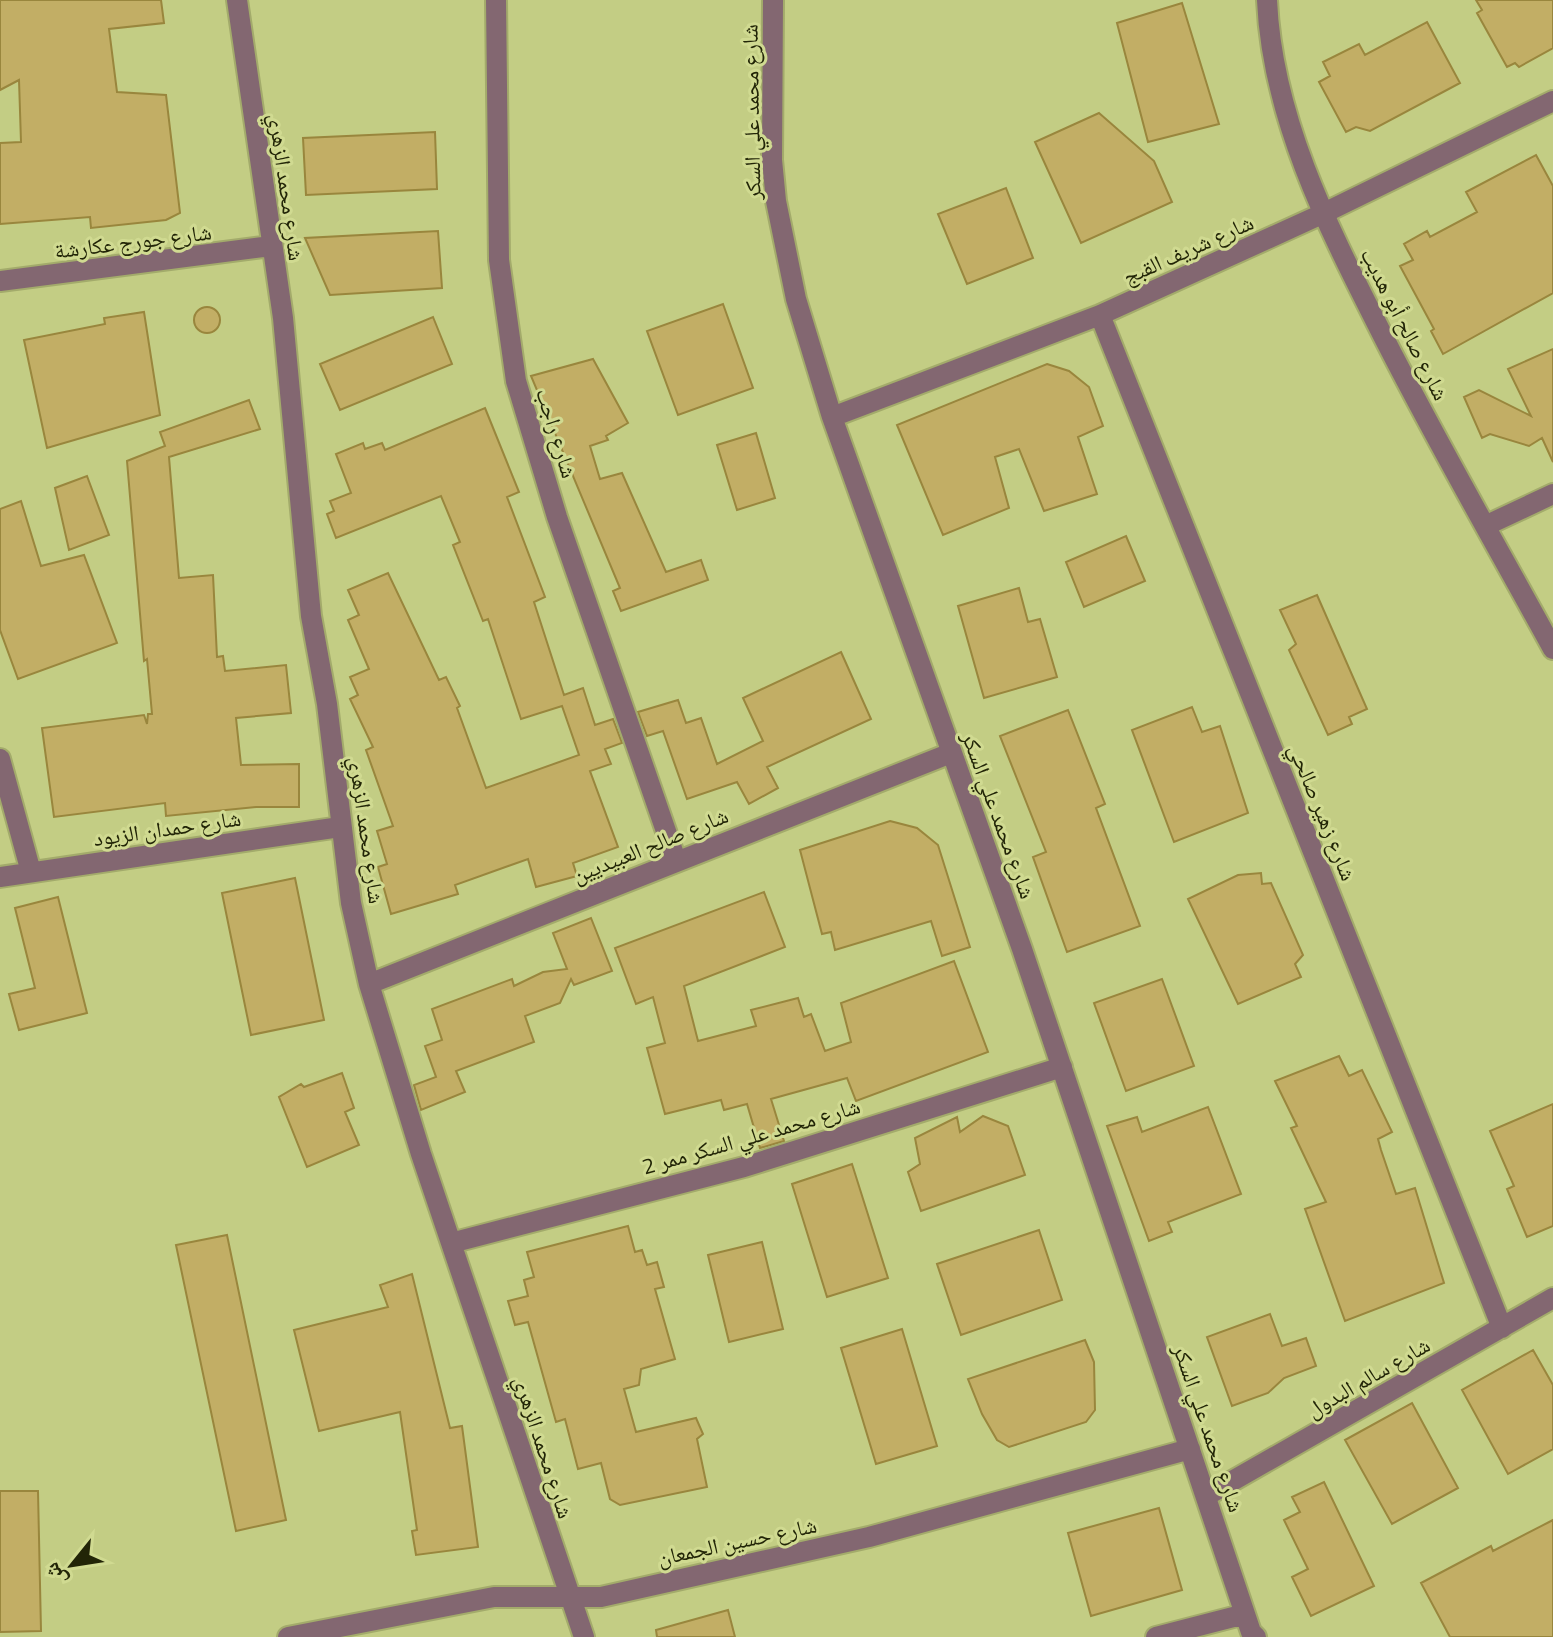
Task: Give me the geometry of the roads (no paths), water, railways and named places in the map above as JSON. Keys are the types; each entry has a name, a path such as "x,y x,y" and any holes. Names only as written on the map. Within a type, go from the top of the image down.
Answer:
{"street":[{"name":"شارع محمد الزهري","path":"237,0 283,318 311,616 327,704 340,827 369,984 451,1243 584,1637"},
{"name":"شارع راجب","path":"496,0 499,260 516,381 557,517 676,860"},
{"name":"شارع محمد علي السكر","path":"773,0 772,160 776,201 796,299 832,417 1062,1067 1251,1630"},
{"name":"شارع صالح أبو هديب","path":"1267,0 1283,93 1297,147 1322,214 1406,381 1553,649"},
{"name":"شارع شريف القبج","path":"832,417 1100,315 1322,214 1553,101"},
{"name":"شارع جورج عكارشة","path":"0,281 271,246"},
{"name":"شارع زهير صالحي","path":"1100,315 1502,1328"},
{"path":"1485,526 1553,494"},
{"name":"شارع صالح العبيديين","path":"369,984 951,753"},
{"path":"0,759 31,872"},
{"name":"شارع حمدان الزيود","path":"0,877 340,827"},
{"name":"شارع محمد علي السكر ممر 2","path":"451,1243 759,1163 1062,1067"},
{"name":"شارع سالم البدول","path":"1206,1496 1553,1298"},
{"name":"شارع حسين الجمعان","path":"288,1637 494,1597 601,1597 869,1537 1190,1449"},
{"path":"1156,1637 1251,1630"}]}
